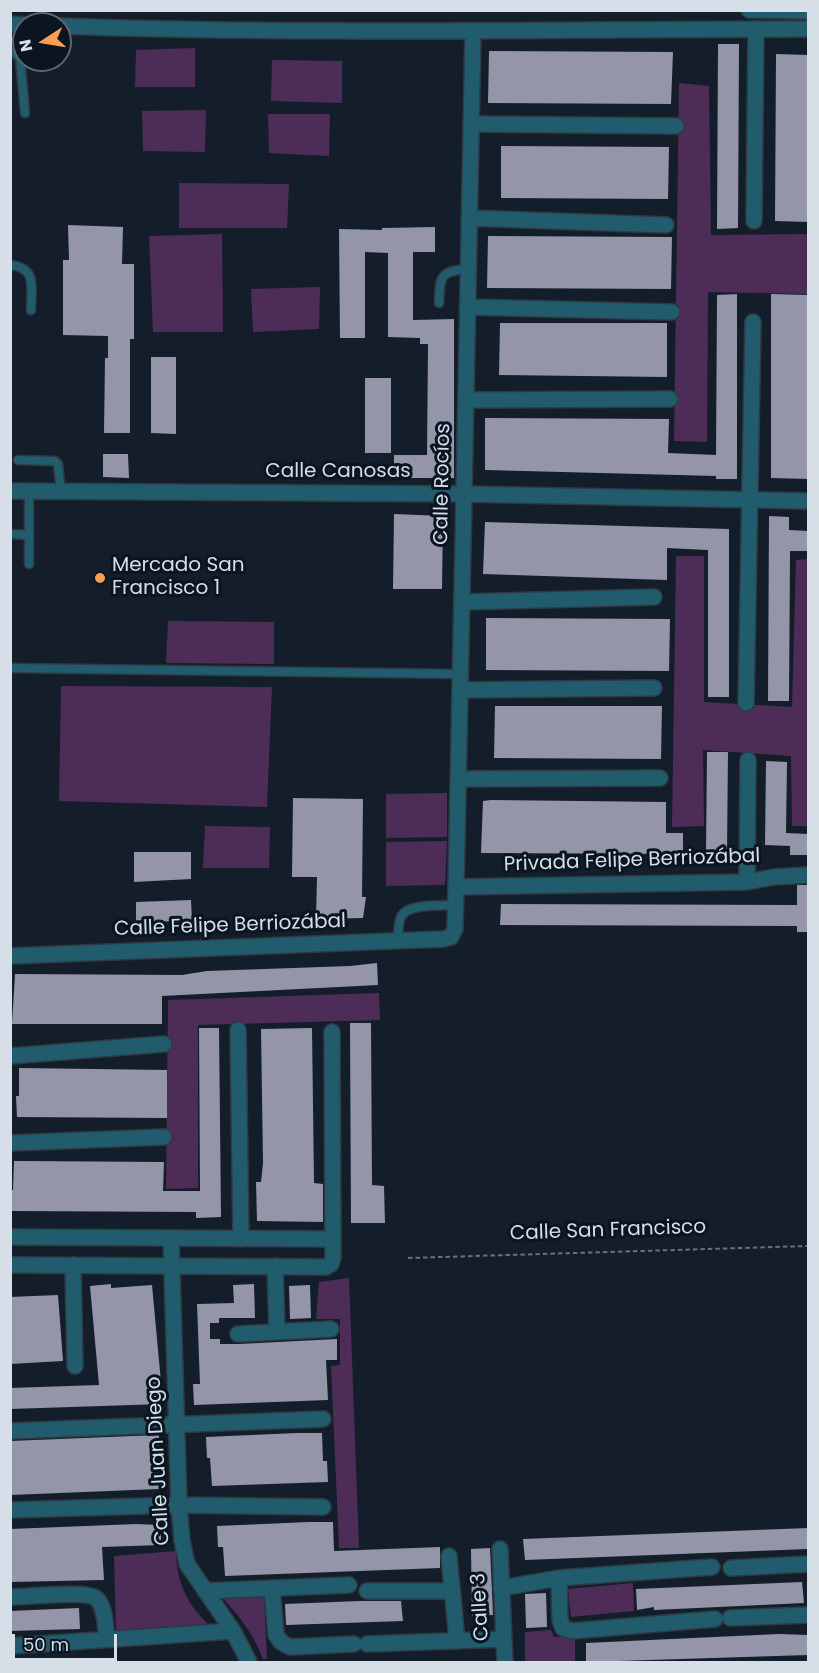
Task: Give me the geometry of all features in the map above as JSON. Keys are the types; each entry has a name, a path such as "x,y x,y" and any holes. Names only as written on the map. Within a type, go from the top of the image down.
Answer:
{"street":[{"path":"749,10 808,11"},
{"path":"72,26 473,32 808,29"},
{"path":"754,221 756,29"},
{"name":"Calle Rocíos","path":"451,937 455,929 456,905 473,32"},
{"path":"471,124 676,126"},
{"path":"469,218 666,225"},
{"path":"468,307 672,312"},
{"path":"746,703 753,322"},
{"path":"466,400 670,399"},
{"name":"Calle Canosas","path":"10,491 464,494 808,501"},
{"path":"462,602 654,597"},
{"path":"460,690 654,688"},
{"path":"747,882 748,760"},
{"path":"458,779 660,778"},
{"name":"Privada Felipe Berriozábal","path":"456,887 747,882 774,877 808,875"},
{"name":"Calle Felipe Berriozábal","path":"10,956 451,937"},
{"path":"238,1030 241,1239"},
{"path":"10,1265 326,1267 331,1264 333,1258 332,1032"},
{"path":"10,1056 164,1044"},
{"path":"10,1143 164,1137"},
{"path":"10,1237 333,1239"},
{"name":"Calle Juan Diego","path":"171,1238 182,1540 187,1564 233,1631 249,1662"},
{"path":"73,1265 75,1366"},
{"path":"275,1266 277,1332"},
{"path":"238,1334 331,1329"},
{"path":"10,1431 323,1419"},
{"path":"10,1510 179,1505 323,1507"},
{"name":"Calle 3","path":"500,1549 505,1662"},
{"path":"449,1556 457,1641"},
{"path":"731,1568 808,1564"},
{"path":"501,1588 559,1578 712,1567"},
{"path":"559,1578 560,1620 563,1628 572,1631 722,1618 808,1615"},
{"path":"205,1591 349,1585"},
{"path":"272,1588 276,1635 280,1642 290,1647 504,1639"},
{"path":"367,1591 452,1592"},
{"path":"10,1597 84,1594 96,1598 103,1609 106,1639"},
{"path":"10,1646 233,1631"}],"lane":[{"path":"10,52 20,58 25,113"},
{"path":"10,265 21,266 31,275 31,310"},
{"path":"439,303 440,282 443,274 450,270 468,269"},
{"path":"18,460 55,461 58,465 61,492"},
{"path":"29,492 29,564"},
{"path":"10,534 29,535"},
{"path":"10,668 460,674"},
{"path":"398,941 399,919 404,911 412,908 456,905"}],"path":[{"name":"Calle San Francisco","path":"408,1258 808,1246"}],"shaded area":[{"path":"195,48 195,87 135,87 136,50"},
{"path":"272,60 342,61 342,103 271,101"},
{"path":"679,83 709,86 711,235 808,234 808,294 708,292 707,442 674,441"},
{"path":"206,110 205,152 143,151 142,111"},
{"path":"268,114 330,114 329,156 269,153"},
{"path":"179,183 289,184 287,228 179,228"},
{"path":"222,234 223,332 153,332 149,236"},
{"path":"320,287 319,329 253,332 251,289"},
{"path":"676,556 704,556 704,702 792,707 796,560 808,559 808,826 792,826 791,756 703,750 704,826 672,827"},
{"path":"168,621 274,622 274,664 166,663"},
{"path":"61,686 272,687 267,807 59,801"},
{"path":"447,793 447,837 386,838 386,794"},
{"path":"205,826 270,827 269,868 203,868"},
{"path":"447,841 445,885 386,886 386,842"},
{"path":"379,993 380,1020 198,1025 198,1188 166,1189 168,1000"},
{"path":"349,1278 359,1548 339,1548 331,1366 340,1365 340,1319 316,1319 319,1282"},
{"path":"176,1551 178,1573 185,1593 196,1611 211,1627 116,1631 114,1556"},
{"path":"633,1583 634,1611 571,1617 568,1589"},
{"path":"221,1596 264,1596 267,1659 263,1659 245,1626"},
{"path":"551,1630 554,1637 575,1636 575,1662 525,1662 525,1632"}],"building":[{"path":"718,44 739,44 738,228 717,229"},
{"path":"489,51 673,52 671,104 488,103"},
{"path":"776,54 808,55 808,222 775,221"},
{"path":"501,146 669,147 668,199 501,198"},
{"path":"68,225 123,227 122,264 134,264 134,339 130,339 130,433 104,433 105,358 108,358 108,336 63,335 63,260 69,260"},
{"path":"435,227 435,252 413,252 413,320 454,319 454,478 394,478 394,455 427,455 428,344 420,344 420,338 388,337 388,253 365,252 365,338 340,338 339,229 382,230 382,228"},
{"path":"488,236 672,237 671,289 487,288"},
{"path":"737,294 737,479 716,479 716,476 485,470 485,418 669,419 668,453 716,455 717,295"},
{"path":"771,294 808,295 808,479 771,478"},
{"path":"500,323 667,323 667,377 499,375"},
{"path":"151,357 176,357 176,434 151,433"},
{"path":"365,378 391,378 391,453 365,453"},
{"path":"103,454 128,454 129,478 103,477"},
{"path":"394,514 443,516 442,589 393,589"},
{"path":"769,516 789,517 789,530 808,531 808,551 790,551 789,701 768,701"},
{"path":"485,522 729,529 729,697 708,697 708,550 667,548 667,580 483,574"},
{"path":"486,618 670,619 669,671 486,670"},
{"path":"495,706 662,706 661,759 494,758"},
{"path":"707,752 728,752 727,853 706,853"},
{"path":"766,761 787,762 786,833 808,834 808,855 790,855 790,846 765,845"},
{"path":"293,798 363,799 362,897 366,897 363,918 316,919 317,877 292,877"},
{"path":"483,801 666,802 666,833 683,833 683,854 481,853"},
{"path":"134,852 191,852 191,879 134,882"},
{"path":"797,885 808,885 808,932 797,932 797,926 500,925 501,904 797,905"},
{"path":"191,900 192,921 136,922 136,902"},
{"path":"377,963 378,985 162,996 162,1024 12,1024 15,974 182,975 207,971"},
{"path":"350,1023 371,1023 372,1185 384,1186 385,1223 351,1223"},
{"path":"199,1028 219,1028 221,1217 196,1218 196,1212 11,1211 14,1161 164,1162 163,1191 200,1191"},
{"path":"312,1028 314,1183 323,1184 323,1222 257,1221 256,1182 261,1182 263,1163 261,1029"},
{"path":"19,1068 167,1070 167,1118 17,1117 16,1096 19,1096"},
{"path":"111,1284 111,1288 152,1285 163,1404 10,1409 10,1388 99,1385 90,1286"},
{"path":"254,1284 255,1318 219,1318 219,1323 210,1323 210,1339 220,1339 220,1344 239,1344 337,1339 337,1360 326,1360 328,1400 194,1405 193,1384 200,1384 197,1304 234,1303 233,1285"},
{"path":"310,1285 311,1318 290,1319 289,1286"},
{"path":"58,1295 63,1361 10,1364 10,1297"},
{"path":"322,1433 323,1461 327,1461 328,1482 212,1486 206,1437"},
{"path":"159,1435 159,1455 157,1455 159,1489 10,1495 10,1441"},
{"path":"333,1522 334,1551 440,1547 440,1568 225,1576 223,1547 218,1547 217,1526"},
{"path":"161,1525 161,1545 102,1547 104,1580 10,1582 10,1529"},
{"path":"808,1528 808,1549 525,1560 523,1539"},
{"path":"490,1548 493,1615 472,1616 471,1549"},
{"path":"802,1582 804,1603 654,1610 654,1607 637,1610 636,1589"},
{"path":"546,1593 547,1627 526,1628 525,1594"},
{"path":"401,1601 403,1621 286,1625 285,1604"},
{"path":"79,1608 80,1629 10,1631 10,1611"},
{"path":"779,1634 808,1635 808,1655 586,1662 586,1643"}],"place":[{"name":"Mercado San Francisco 1","path":"100,578"}]}
